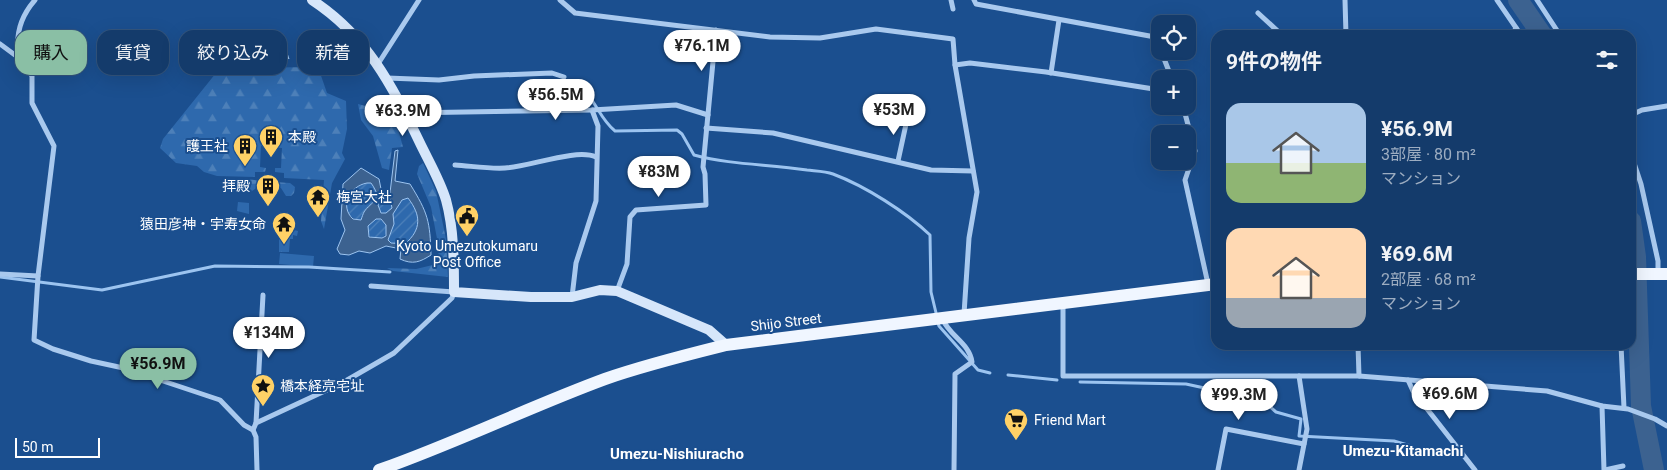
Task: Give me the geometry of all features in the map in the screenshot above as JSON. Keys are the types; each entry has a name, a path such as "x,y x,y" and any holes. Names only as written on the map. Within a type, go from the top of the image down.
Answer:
{"main road":[{"path":"312,0 331,12 378,64 405,113 446,200 452,233 454,292 531,297 572,297 600,290 617,291 709,330 726,345"},
{"path":"1636,274 1658,274"},
{"name":"Shijo Street","path":"379,470 424,454 604,380 647,365 726,345 1211,284"}],"street":[{"path":"19,30 24,16 35,0"},
{"path":"378,64 420,0"},
{"path":"560,0 575,13 770,37 820,38 876,29 953,39 955,65 976,192 964,314"},
{"path":"952,0 952,9"},
{"path":"974,0 976,4 1151,36"},
{"path":"1345,0 1346,30"},
{"path":"1498,0 1516,28"},
{"path":"1537,0 1557,30"},
{"path":"1258,13 1277,30"},
{"path":"1051,73 1059,20"},
{"path":"617,291 627,264 630,217 636,210 706,205 703,167 716,30"},
{"path":"0,44 15,55"},
{"path":"955,65 970,64 1051,73 1151,89"},
{"path":"387,78 439,80 474,76 552,73 564,76"},
{"path":"31,75 32,103 54,146 38,276 34,340 53,349 91,361 142,372 220,400 244,425 253,430 256,436 257,470"},
{"path":"405,113 592,110 676,106 708,115"},
{"path":"1636,113 1667,106"},
{"path":"572,297 576,263 596,201 598,126 592,110"},
{"path":"898,162 908,114"},
{"path":"1185,115 1195,151 1185,180 1211,280"},
{"path":"706,128 773,134 931,170 973,170"},
{"path":"455,165 506,168 558,158 590,155 596,157"},
{"path":"1636,169 1658,261 1658,274"},
{"path":"0,274 38,276"},
{"path":"256,423 342,383 394,354 452,298 454,292 371,286"},
{"path":"253,430 256,423 263,295"},
{"path":"1063,304 1063,376 1359,376 1548,390 1602,406 1626,409 1656,419 1667,426"},
{"path":"942,317 946,326 971,352 972,362 956,374 954,470"},
{"path":"1358,350 1359,376"},
{"path":"1621,350 1626,409"},
{"path":"1298,376 1307,429 1299,470"},
{"path":"1408,380 1413,390 1475,470"},
{"path":"1602,406 1604,470 1623,466"},
{"path":"1218,470 1226,429 1304,444"}],"green space":[{"path":"287,67 297,67 297,75 321,75 327,93 346,101 347,129 342,153 345,159 332,183 324,229 321,221 324,180 284,178 284,173 275,172 275,168 281,168 282,148 261,146 260,167 266,168 265,172 255,172 255,177 217,176 204,172 197,166 176,163 160,148 163,139 214,75 287,75"},
{"path":"358,104 388,112 398,129 403,147 392,148 389,170 382,168 373,136 361,120"},
{"path":"423,163 436,191 446,239 448,277 393,271 387,268 416,269 437,264 439,249 431,207 417,174 419,166"},
{"path":"247,179 262,181 262,184 249,193 243,186 246,186"},
{"path":"274,182 290,183 295,187 294,193 291,196 286,196 281,188 275,188"},
{"path":"367,183 371,183 375,189 376,197 364,212 361,220 349,214 347,208 350,196 354,190"},
{"path":"408,198 417,216 417,227 405,244 391,243 388,240 394,225 393,214 402,200"},
{"path":"385,199 390,201 392,206 390,211 385,213 380,211 378,206 380,201"},
{"path":"238,202 249,203 249,214 237,211"},
{"path":"377,219 384,222 387,229 384,236 377,239 370,236 367,229 370,222"},
{"path":"275,225 283,226 284,233 288,233 290,229 298,231 297,236 293,235 293,239 290,239 289,252 279,252 279,233 274,232"},
{"path":"280,253 314,256 313,267 279,264"}],"shaded area":[{"path":"398,150 395,181 410,184 421,203 429,225 431,255 420,261 409,262 400,259 401,249 386,246 370,253 359,251 349,255 340,254 337,249 345,230 341,219 343,184 361,168 379,179 382,194 390,193 395,151","holes":["371,183 376,194 375,200 364,212 361,220 353,219 347,208 348,197 351,192 361,185","408,198 412,204 417,216 417,227 405,244 391,243 388,240 394,224 393,214 402,200","390,199 392,208 386,213 381,213 378,205 380,201","376,219 381,219 386,225 386,236 382,238 369,237 368,226"]}],"waterway":[{"path":"1518,0 1539,30"},
{"path":"567,82 577,86 590,97 608,125 615,131 677,130 682,134 694,155 736,163 830,173 858,185 884,200 909,217 930,235 931,292 937,317"},
{"path":"1636,257 1641,406 1654,470"},
{"path":"0,277 102,290 215,266 309,267 390,272"},
{"path":"938,323 978,370 990,373"},
{"path":"1008,375 1057,380"},
{"path":"1080,382 1186,384 1246,397 1268,405 1276,412 1301,419 1299,436 1394,441 1411,446"}],"place":[{"name":"本殿","path":"271,158"},
{"name":"護王社","path":"245,167"},
{"name":"拝殿","path":"268,207"},
{"name":"梅宮大社","path":"318,218"},
{"name":"Kyoto Umezutokumaru Post Office","path":"467,237"},
{"name":"猿田彦神・宇寿女命","path":"284,245"},
{"name":"橋本経亮宅址","path":"263,407"},
{"name":"Friend Mart","path":"1016,441"}],"district":[{"name":"Umezu-Kitamachi","path":"1403,451"},
{"name":"Umezu-Nishiuracho","path":"677,454"}]}
